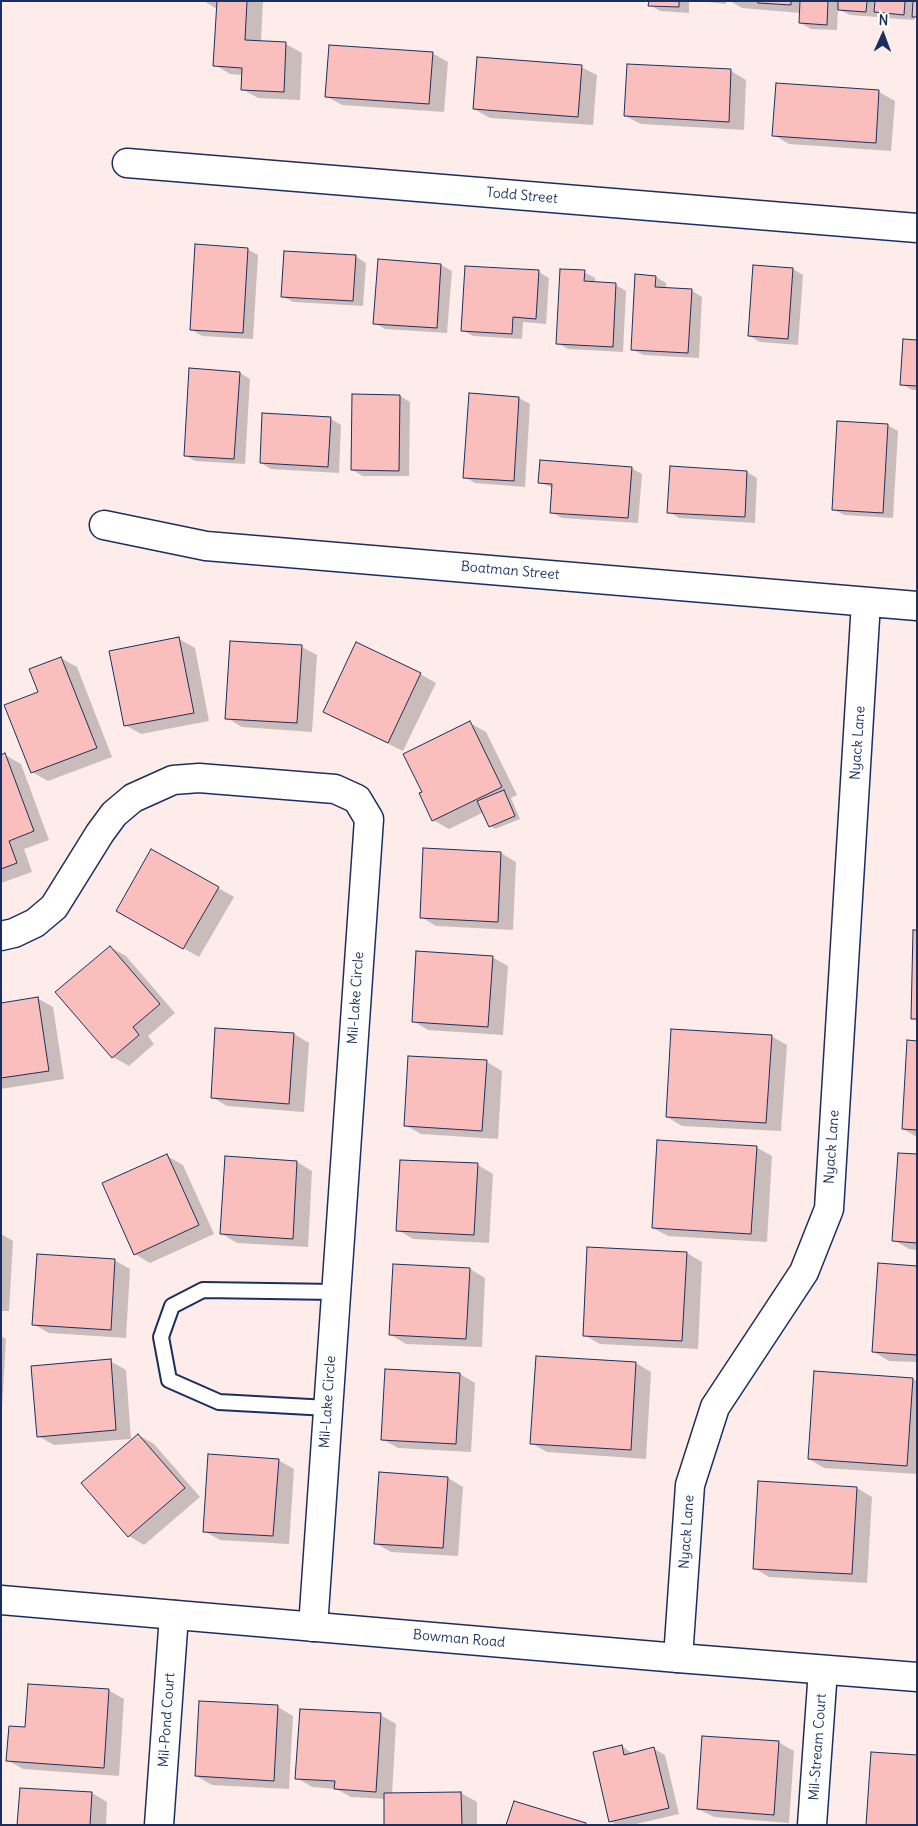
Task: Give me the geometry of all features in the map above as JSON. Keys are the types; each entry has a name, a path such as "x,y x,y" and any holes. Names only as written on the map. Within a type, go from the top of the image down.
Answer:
{"street":[{"name":"Todd Street","path":"127,163 917,228"},
{"name":"Boatman Street","path":"104,525 206,546 917,606"},
{"name":"Nyack Lane","path":"678,1658 690,1485 715,1407 804,1272 829,1209 866,602"},
{"name":"Mil-Lake Circle","path":"1,936 14,933 35,923 54,907 114,814 133,798 173,780 199,778 335,789 357,799 369,819 313,1627"},
{"name":"Bowman Road","path":"1,1600 917,1677"},
{"name":"Mil-Pond Court","path":"159,1825 174,1615"},
{"name":"Mil-Stream Court","path":"812,1825 823,1670"}],"lane":[{"path":"328,1408 219,1402 169,1380 161,1337 172,1306 203,1290 336,1292"}],"building":[{"path":"217,1 247,1 245,40 286,42 284,92 241,90 242,68 213,66"},
{"path":"649,1 679,1 679,7 648,6"},
{"path":"756,1 791,1 791,5 758,3"},
{"path":"800,1 828,1 827,25 799,23"},
{"path":"838,1 867,1 866,12 838,10"},
{"path":"875,1 905,1 904,15 874,12"},
{"path":"913,1 917,1 917,17 912,17"},
{"path":"329,45 433,52 429,104 325,97"},
{"path":"477,57 582,65 578,117 473,109"},
{"path":"627,64 731,69 729,122 624,116"},
{"path":"776,83 879,90 876,143 772,136"},
{"path":"195,244 248,248 243,333 190,330"},
{"path":"284,251 356,255 353,301 281,297"},
{"path":"378,259 441,264 437,328 373,324"},
{"path":"753,265 793,268 788,339 748,336"},
{"path":"465,266 539,270 536,319 513,317 512,334 461,331"},
{"path":"560,269 585,270 584,281 616,283 613,347 556,344"},
{"path":"635,274 656,276 655,287 692,289 688,353 631,350"},
{"path":"903,339 917,340 917,386 900,385"},
{"path":"189,368 240,372 234,459 184,456"},
{"path":"469,393 519,397 514,481 463,478"},
{"path":"352,394 400,395 399,471 351,470"},
{"path":"262,413 331,417 328,467 260,463"},
{"path":"837,421 888,424 883,513 832,510"},
{"path":"540,460 632,467 628,518 550,513 552,484 538,483"},
{"path":"670,466 747,471 745,517 667,513"},
{"path":"179,637 194,713 124,726 109,651"},
{"path":"230,641 302,645 297,723 225,719"},
{"path":"356,642 421,673 388,743 323,712"},
{"path":"61,657 97,748 31,773 4,705 38,692 29,669"},
{"path":"470,721 502,787 432,821 419,793 422,792 403,754"},
{"path":"5,753 34,831 9,841 17,863 1,869 1,755"},
{"path":"504,790 515,816 489,827 477,801"},
{"path":"423,848 501,852 498,922 420,918"},
{"path":"151,849 219,887 183,949 116,911"},
{"path":"913,930 917,930 917,1019 911,1019"},
{"path":"110,946 160,1004 133,1027 139,1035 112,1058 55,992"},
{"path":"416,951 493,956 488,1027 412,1022"},
{"path":"38,997 49,1071 1,1078 1,1003"},
{"path":"215,1028 294,1033 289,1104 211,1098"},
{"path":"671,1029 772,1035 766,1123 666,1117"},
{"path":"907,1040 917,1041 917,1130 902,1129"},
{"path":"408,1056 487,1060 482,1131 404,1126"},
{"path":"657,1140 757,1146 751,1234 652,1228"},
{"path":"898,1153 917,1154 917,1243 892,1241"},
{"path":"167,1154 199,1225 134,1255 102,1183"},
{"path":"225,1156 297,1161 293,1239 220,1234"},
{"path":"400,1160 478,1163 474,1235 396,1231"},
{"path":"587,1247 687,1252 682,1341 583,1336"},
{"path":"37,1254 115,1259 111,1330 32,1325"},
{"path":"878,1263 917,1266 917,1355 872,1352"},
{"path":"393,1264 470,1268 466,1339 389,1335"},
{"path":"536,1356 636,1362 631,1450 530,1444"},
{"path":"111,1359 116,1430 37,1437 31,1366"},
{"path":"385,1369 460,1373 456,1444 381,1440"},
{"path":"814,1371 913,1378 907,1466 808,1459"},
{"path":"138,1434 185,1488 128,1537 81,1483"},
{"path":"208,1454 279,1459 273,1536 203,1532"},
{"path":"379,1472 448,1477 443,1548 374,1544"},
{"path":"758,1481 857,1487 852,1574 753,1569"},
{"path":"28,1684 109,1689 104,1768 6,1761 9,1726 25,1727"},
{"path":"199,1701 278,1705 274,1781 195,1776"},
{"path":"300,1709 381,1713 376,1792 334,1789 335,1781 295,1779"},
{"path":"702,1736 779,1741 774,1815 697,1809"},
{"path":"622,1745 624,1755 654,1747 669,1808 609,1822 593,1752"},
{"path":"871,1752 917,1755 917,1825 866,1825"},
{"path":"20,1788 92,1792 90,1825 17,1825"},
{"path":"461,1792 462,1825 384,1825 384,1793"},
{"path":"514,1801 586,1823 586,1825 506,1825"}]}
